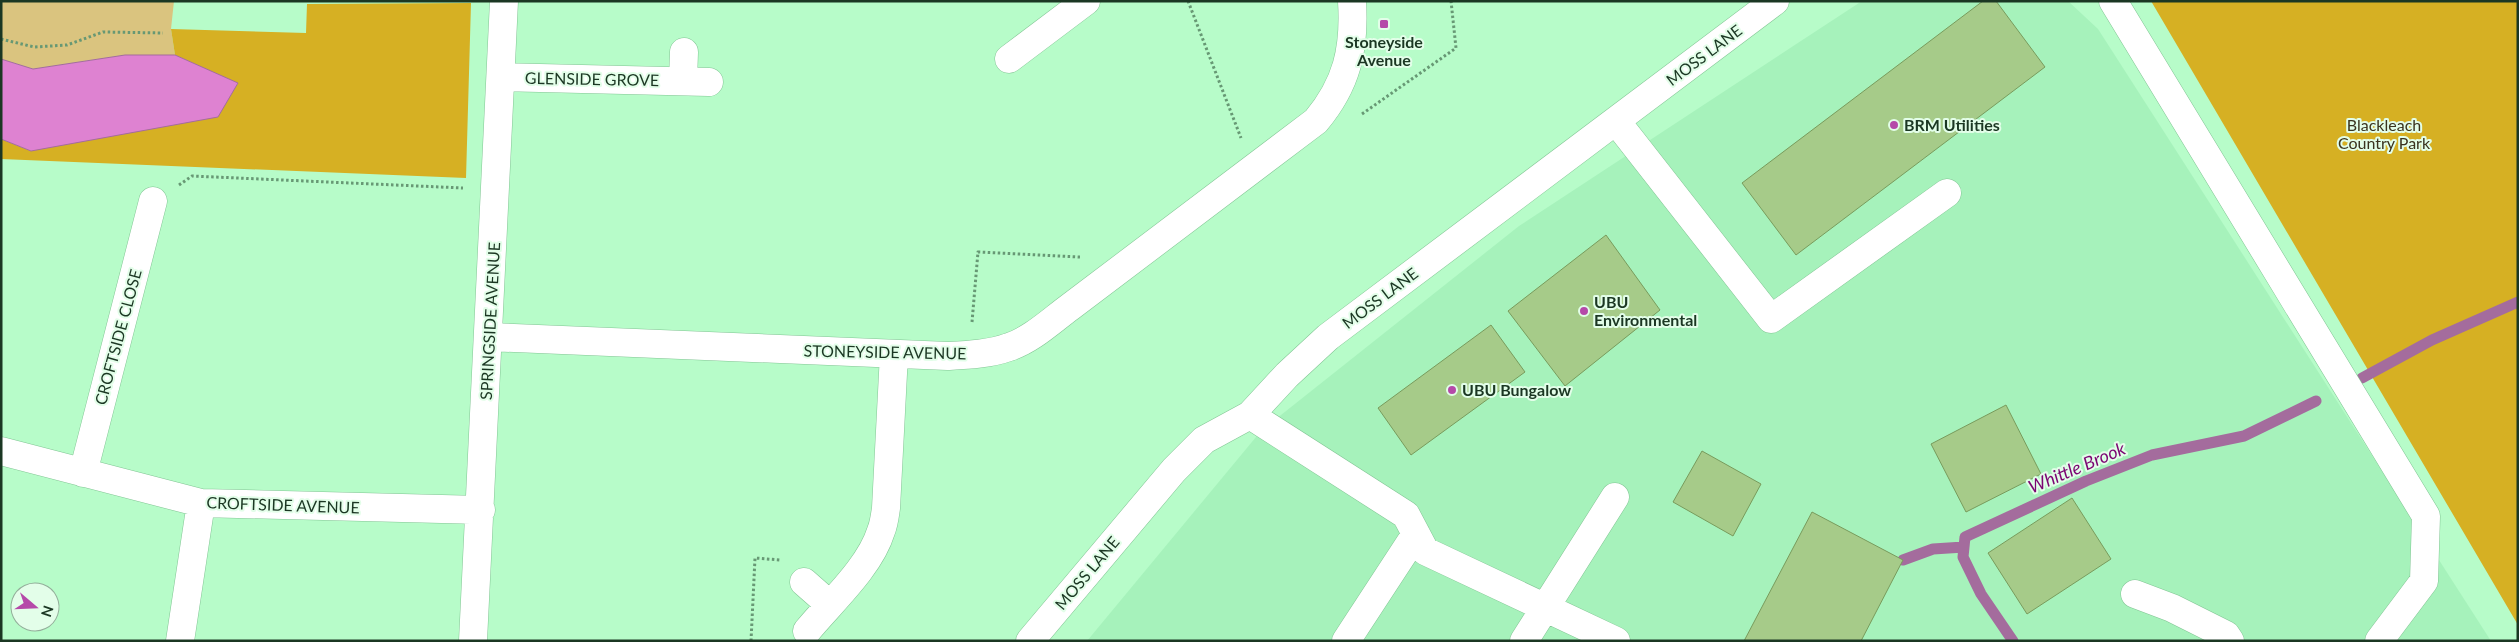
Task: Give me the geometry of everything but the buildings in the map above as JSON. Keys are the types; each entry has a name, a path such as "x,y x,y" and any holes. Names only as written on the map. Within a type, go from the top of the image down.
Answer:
{"street":[{"name":"SPRINGSIDE AVENUE","path":"474,641 504,1"},
{"path":"1009,59 1086,1"},
{"name":"STONEYSIDE AVENUE","path":"489,337 948,356 970,355 1010,347 1037,332 1316,121 1330,103 1351,55 1354,28 1352,1"},
{"name":"MOSS LANE","path":"1030,641 1174,470 1204,440 1250,415 1287,375 1328,337 1775,1"},
{"path":"2113,1 2426,516 2424,581 2379,641"},
{"name":"GLENSIDE GROVE","path":"501,77 696,81 684,52"},
{"path":"1616,121 1772,319 1947,193"},
{"name":"CROFTSIDE CLOSE","path":"83,473 153,201"},
{"path":"807,631 868,557 882,531 886,508 894,354"},
{"path":"1250,415 1406,515 1425,551 1616,641"},
{"name":"CROFTSIDE AVENUE","path":"1,451 201,503 481,510"},
{"path":"1524,641 1616,497"},
{"path":"180,641 201,503"},
{"path":"1346,641 1416,534"},
{"path":"804,582 829,604"},
{"path":"2135,594 2172,608 2226,635 2230,641"}],"path":[{"path":"1188,1 1253,168"},
{"path":"1316,121 1355,120 1456,48 1451,1"},
{"path":"1,40 34,47 67,45 103,32 163,33"},
{"path":"153,201 192,176 496,190"},
{"path":"970,355 978,252 1085,257 1106,280"},
{"path":"751,641 755,558 806,562 804,582"}],"shaded area":[{"path":"1,1 174,1 171,29 175,55 125,55 33,69 1,59"},
{"path":"1862,1 2068,1 2098,29 2491,641 1087,641 1261,431 1519,226"},
{"path":"125,55 175,55 238,83 218,117 31,151 1,139 1,59 33,69"}],"green space":[{"name":"Blackleach Country Park","path":"2151,1 2518,1 2518,625"},
{"path":"471,3 466,178 1,159 1,139 31,151 238,84 175,55 171,29 306,33 307,4"}],"waterway":[{"name":"Whittle Brook","path":"2362,378 2432,340 2518,302"},
{"name":"Whittle Brook","path":"2013,641 1981,594 1963,557 1965,537 2086,481 2152,455 2244,436 2316,401"},
{"path":"1903,560 1933,549 1964,547"}],"place":[{"name":"Stoneyside Avenue","path":"1384,24"},
{"name":"BRM Utilities","path":"1894,125"},
{"name":"UBU Environmental","path":"1584,311"},
{"name":"UBU Bungalow","path":"1452,390"}]}
